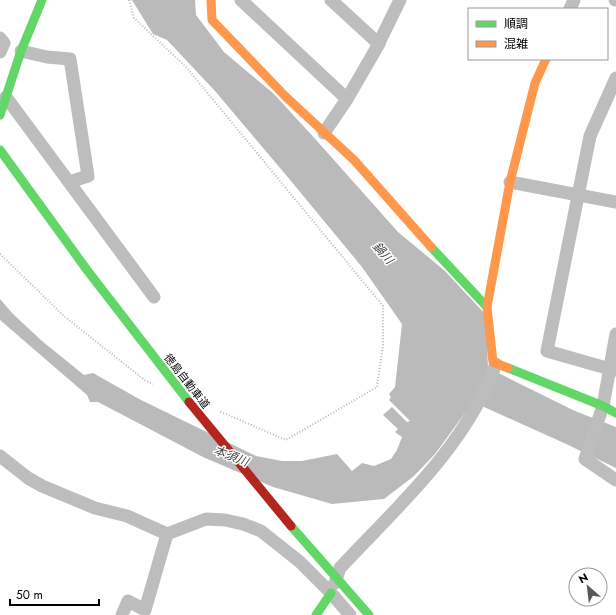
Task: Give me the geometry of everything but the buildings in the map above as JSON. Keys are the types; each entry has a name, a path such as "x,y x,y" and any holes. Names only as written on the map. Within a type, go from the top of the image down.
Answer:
{"main road":[{"path":"0,115 21,51 42,0"},
{"path":"211,0 212,20 285,96 354,160 406,220 487,307"},
{"path":"546,60 535,83 510,182 487,307 493,362 495,366 602,410 616,413"},
{"name":"徳島自動車道","path":"0,150 40,208 196,411 266,496 369,615"},
{"path":"316,615 331,593"}],"street":[{"path":"241,0 347,99"},
{"path":"331,0 379,44"},
{"path":"324,133 347,99 379,44 400,0"},
{"path":"0,38 4,43 0,52"},
{"path":"21,51 70,59 88,176 69,182"},
{"path":"613,370 547,351 590,136 616,78"},
{"path":"6,97 154,297"},
{"path":"510,182 616,202"},
{"path":"616,334 613,370 602,410 584,459 616,480"},
{"path":"331,593 340,568 438,464 475,409 495,366"},
{"path":"0,456 28,478 42,486 95,508 127,516 167,534 206,520 225,520 243,524 261,531 300,562 331,593 350,615"},
{"path":"122,615 128,601 148,613 167,534"}],"path":[{"path":"129,0 134,18 187,68 383,306 383,345 377,387 286,440 216,410"},
{"path":"0,254 65,317 146,381 153,384"}],"water":[{"path":"132,0 195,0 196,15 224,52 274,94 398,232 445,271 486,315 488,368 575,411 616,427 616,468 473,402 435,454 414,476 384,499 332,504 273,487 203,457 98,402 90,402 87,395 0,320 0,299 13,314 42,341 84,375 93,373 141,400 256,456 282,461 302,461 337,454 352,471 362,463 374,466 391,459 397,450 402,437 395,432 398,429 383,415 392,407 407,422 410,421 389,400 391,397 389,394 395,387 402,324 362,267 286,175 215,91 167,40 153,34"}],"traffic: fast":[{"path":"0,115 21,51 42,0"},
{"path":"0,150 87,270 189,402"},
{"path":"431,247 487,307"},
{"path":"508,368 603,406 616,413"},
{"path":"291,526 369,615"},
{"path":"316,615 331,593"}],"traffic: slow":[{"path":"211,0 212,20 285,96 354,160 431,247"},
{"path":"508,368 493,362 487,307 510,182 535,83 546,60"}],"traffic: jam":[{"path":"189,402 291,526"}],"water label":[{"name":"鍋川","path":"383,253"},
{"name":"本須川","path":"231,456"}]}
